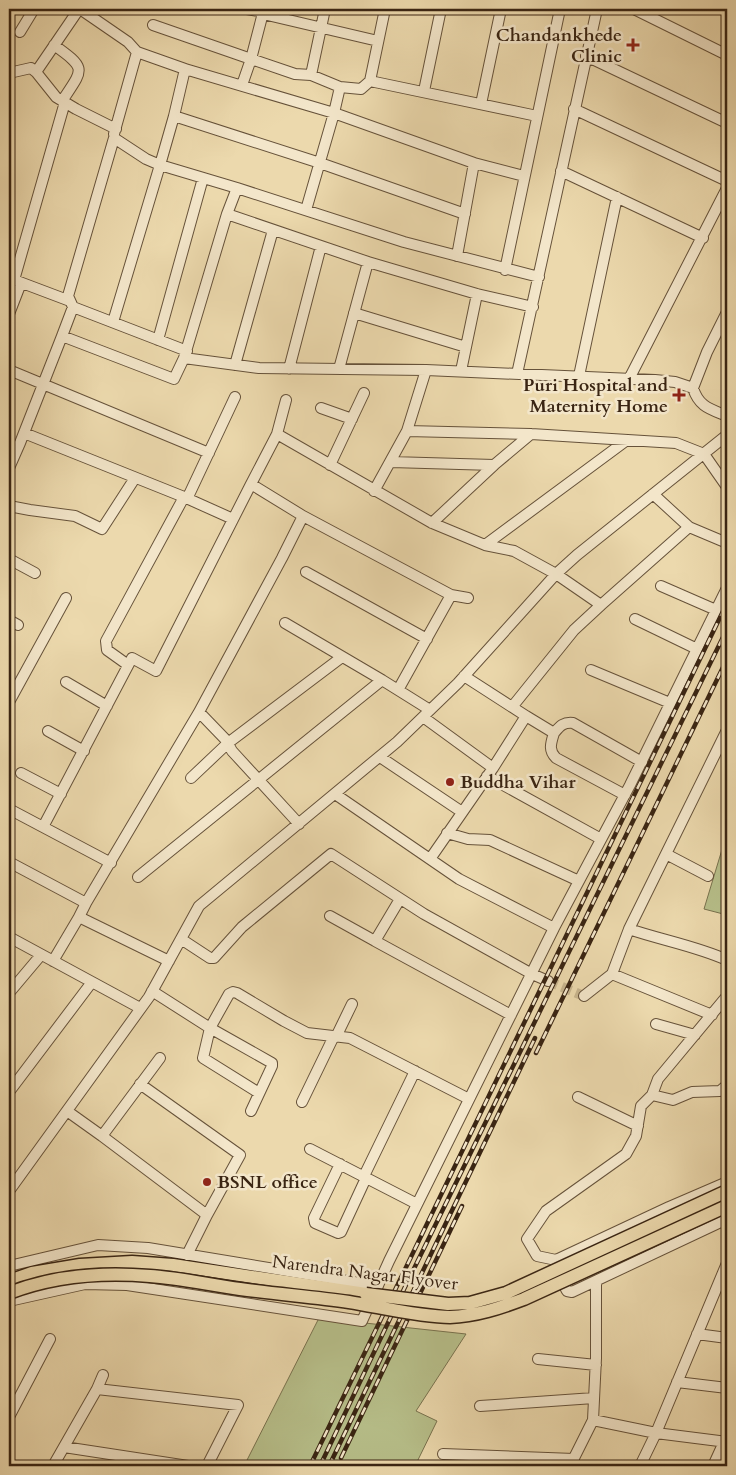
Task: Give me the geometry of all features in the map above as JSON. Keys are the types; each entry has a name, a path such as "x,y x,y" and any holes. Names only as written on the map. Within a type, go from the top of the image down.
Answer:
{"main road":[{"name":"Narendra Nagar Flyover","path":"9,1281 32,1273 80,1265 132,1262 173,1265 439,1303 470,1303 506,1293 727,1191"},
{"name":"Narendra Nagar Flyover","path":"9,1292 38,1283 85,1275 119,1274 152,1276 450,1317 498,1309 524,1299 727,1206"}],"street":[{"path":"20,32 34,9"},
{"path":"36,72 79,9 128,42 137,52 185,69 334,113 474,163 524,176"},
{"path":"247,9 378,41"},
{"path":"311,74 325,9"},
{"path":"153,25 295,74 311,74 340,87 361,89 370,81 384,9"},
{"path":"424,91 441,9"},
{"path":"481,104 502,9"},
{"path":"505,270 560,9"},
{"path":"517,374 540,277 574,109 597,9"},
{"path":"634,9 727,55"},
{"path":"722,9 727,10"},
{"path":"242,85 264,12"},
{"path":"9,314 15,281 63,101 78,76 78,64 54,45"},
{"path":"9,468 43,386 72,304 68,296 137,52"},
{"path":"586,56 727,123"},
{"path":"9,75 31,68 56,97 115,133 146,159 160,165 404,242 505,270 540,277"},
{"path":"113,322 174,116 185,69"},
{"path":"370,81 537,116"},
{"path":"306,210 340,87"},
{"path":"574,109 727,181"},
{"path":"174,116 320,163 465,214"},
{"path":"457,256 474,163"},
{"path":"561,171 703,238"},
{"path":"158,340 203,178"},
{"path":"62,336 174,379 185,355 227,214 237,188"},
{"path":"629,379 727,188"},
{"path":"579,376 617,197"},
{"path":"227,214 368,262 477,294 533,307"},
{"path":"235,365 273,230"},
{"path":"289,369 321,246"},
{"path":"339,369 368,262"},
{"path":"15,281 158,340 185,355 235,365 289,369 426,370 579,376 675,382 693,388"},
{"path":"461,372 477,294"},
{"path":"727,312 707,352 693,388 696,399 708,408 727,416"},
{"path":"354,313 466,347"},
{"path":"9,370 43,386 209,453"},
{"path":"374,491 392,462 407,431 426,370"},
{"path":"330,465 364,393"},
{"path":"128,665 107,650 106,641 209,453 235,397"},
{"path":"44,827 132,658 156,671 277,434 286,400"},
{"path":"321,408 352,419"},
{"path":"407,431 531,434 676,443 704,454 727,487"},
{"path":"24,433 185,498 233,520"},
{"path":"277,434 432,523 485,544 514,551 556,574 602,605"},
{"path":"432,523 494,465 531,434"},
{"path":"10,1185 67,1111 140,1008 199,906 398,742 464,676 556,574 577,554 727,435"},
{"path":"485,544 627,440"},
{"path":"392,462 494,465"},
{"path":"9,506 75,516 102,529 135,478"},
{"path":"251,484 303,516 451,595 468,598"},
{"path":"653,494 689,527 727,543"},
{"path":"53,961 199,712 303,516"},
{"path":"512,707 574,630 689,527"},
{"path":"9,559 35,573"},
{"path":"306,572 427,639"},
{"path":"661,586 716,610"},
{"path":"9,1301 84,1284 127,1285 362,1321 417,1204 554,928 642,762 727,588"},
{"path":"398,690 451,595"},
{"path":"9,702 66,598"},
{"path":"635,619 697,649"},
{"path":"285,623 398,690 427,713 490,772 601,839"},
{"path":"191,778 228,743 342,657"},
{"path":"591,670 670,704"},
{"path":"464,676 554,733"},
{"path":"138,877 382,680"},
{"path":"66,682 107,706"},
{"path":"199,712 298,824"},
{"path":"430,859 526,716"},
{"path":"625,795 556,758 550,749 554,733 562,724 567,722 573,723 642,762"},
{"path":"48,730 84,751"},
{"path":"584,996 612,974 629,928 727,730"},
{"path":"380,757 462,812"},
{"path":"21,773 61,794"},
{"path":"335,794 459,879 554,928"},
{"path":"9,809 111,863"},
{"path":"447,833 468,839 490,840 579,881"},
{"path":"180,939 210,958 214,958 242,927 331,854 424,914 548,981"},
{"path":"666,854 708,876"},
{"path":"9,862 86,903"},
{"path":"375,941 400,899"},
{"path":"330,916 511,1016"},
{"path":"79,917 169,960"},
{"path":"629,928 660,939 710,952 727,960"},
{"path":"9,937 140,1008"},
{"path":"9,994 41,955"},
{"path":"612,974 712,1015"},
{"path":"9,1092 92,982"},
{"path":"152,990 210,1028 272,1063 251,1111"},
{"path":"260,1093 203,1058 210,1028 229,994 233,992 308,1033 350,1038 469,1099"},
{"path":"727,996 658,1080 652,1096 641,1106 636,1136 626,1154 546,1211 527,1239 537,1256 556,1260 727,1182"},
{"path":"302,1102 352,1004"},
{"path":"656,1024 695,1035"},
{"path":"102,1136 160,1058"},
{"path":"340,1164 314,1218 315,1223 338,1233 341,1232 415,1071"},
{"path":"140,1084 240,1155 187,1254"},
{"path":"652,1096 673,1100 692,1092 720,1090 727,1085"},
{"path":"578,1097 638,1126"},
{"path":"67,1111 207,1215"},
{"path":"310,1149 417,1204"},
{"path":"556,1260 553,1266 567,1291 572,1292 727,1219"},
{"path":"9,1266 98,1245 148,1248 378,1286"},
{"path":"640,1466 656,1434 697,1334 722,1286 727,1262"},
{"path":"443,1454 572,1463 593,1420 596,1365 596,1281"},
{"path":"697,1334 727,1338"},
{"path":"9,1417 50,1339"},
{"path":"538,1359 596,1365"},
{"path":"54,1466 103,1375"},
{"path":"677,1382 727,1388"},
{"path":"97,1388 238,1405 207,1466"},
{"path":"480,1406 594,1398"},
{"path":"593,1420 656,1434 725,1442 713,1466"},
{"path":"64,1447 188,1466"}],"green space":[{"path":"727,833 727,915 704,909"},
{"path":"319,1318 466,1334 416,1411 437,1421 415,1466 244,1466"}],"tunnel":[{"path":"548,981 584,996"}],"railway":[{"path":"310,1466 727,603"},
{"path":"320,1466 405,1287 727,629"},
{"path":"536,1053 727,659"},
{"path":"329,1466 535,1038"},
{"path":"341,1458 462,1206"}],"place":[{"name":"Chandankhede Clinic","path":"633,45"},
{"name":"Puri Hospital and Maternity Home","path":"679,395"},
{"name":"Buddha Vihar","path":"450,782"},
{"name":"BSNL office","path":"207,1182"}]}
